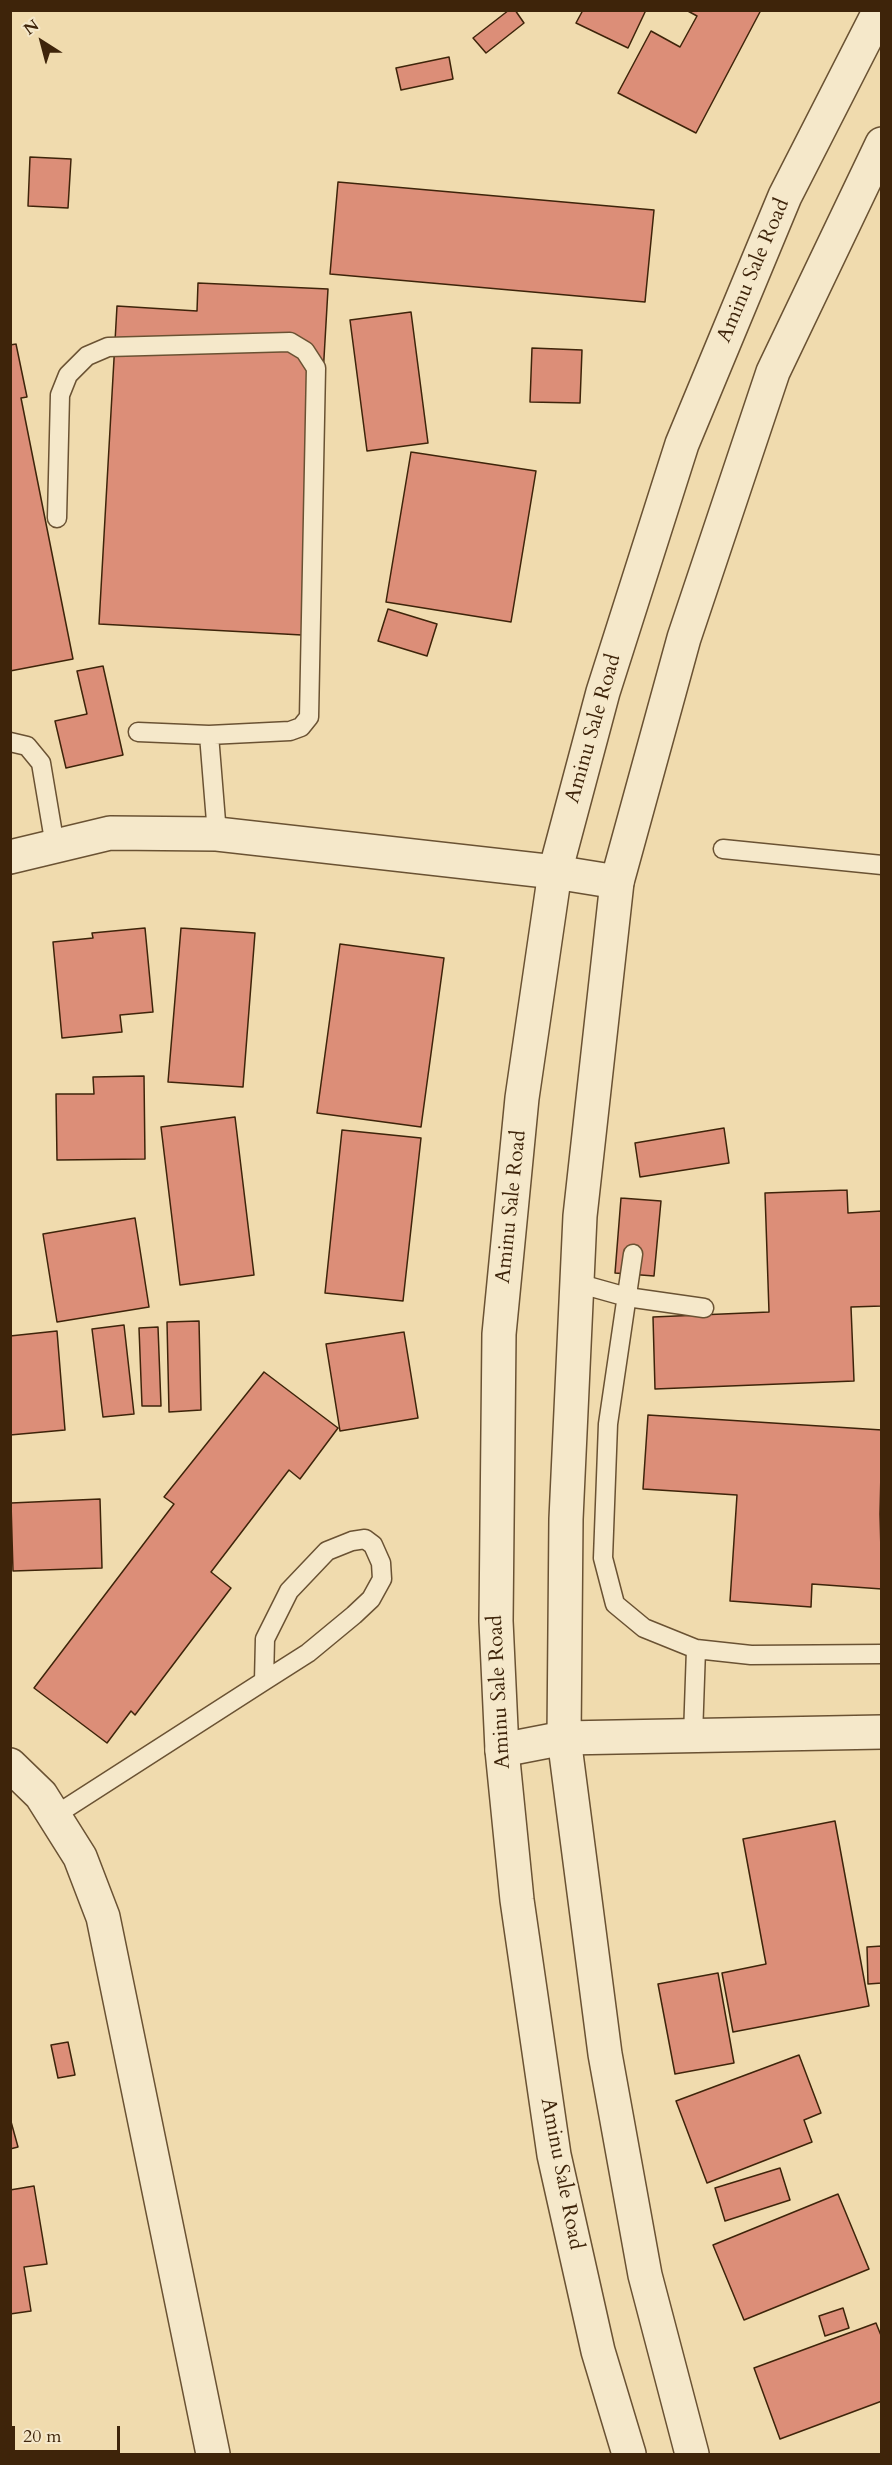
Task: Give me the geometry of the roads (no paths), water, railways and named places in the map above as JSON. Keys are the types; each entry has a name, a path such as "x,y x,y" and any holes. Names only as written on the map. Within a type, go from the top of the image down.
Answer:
{"street":[{"name":"Aminu Sale Road","path":"629,2454 598,2351 554,2155 517,1900 502,1750 496,1621 499,1334 522,1098 555,872 603,692 682,444 785,196 880,10"},
{"path":"692,2454 645,2275 606,2054 564,1738 566,1519 580,1216 617,882 684,638 773,372 882,144"},
{"path":"10,856 111,833 217,834 555,872 617,882"},
{"path":"502,1750 564,1738 882,1732"},
{"path":"10,1765 41,1795 80,1857 103,1917 213,2454"}],"lane":[{"path":"57,518 60,395 68,375 87,357 108,347 290,342 305,351 315,368 309,717 301,727 290,731 209,735 138,732"},
{"path":"209,735 217,834"},
{"path":"10,742 27,746 41,763 55,846"},
{"path":"723,849 882,865"},
{"path":"633,1254 608,1424 603,1558 615,1604 644,1628 696,1649 751,1655 882,1654"},
{"path":"577,1284 627,1297 704,1308"},
{"path":"54,1816 308,1653 371,1599 382,1578 381,1563 373,1545 365,1539 352,1541 327,1551 289,1591 265,1639 264,1681"},
{"path":"693,1736 696,1649"}]}
